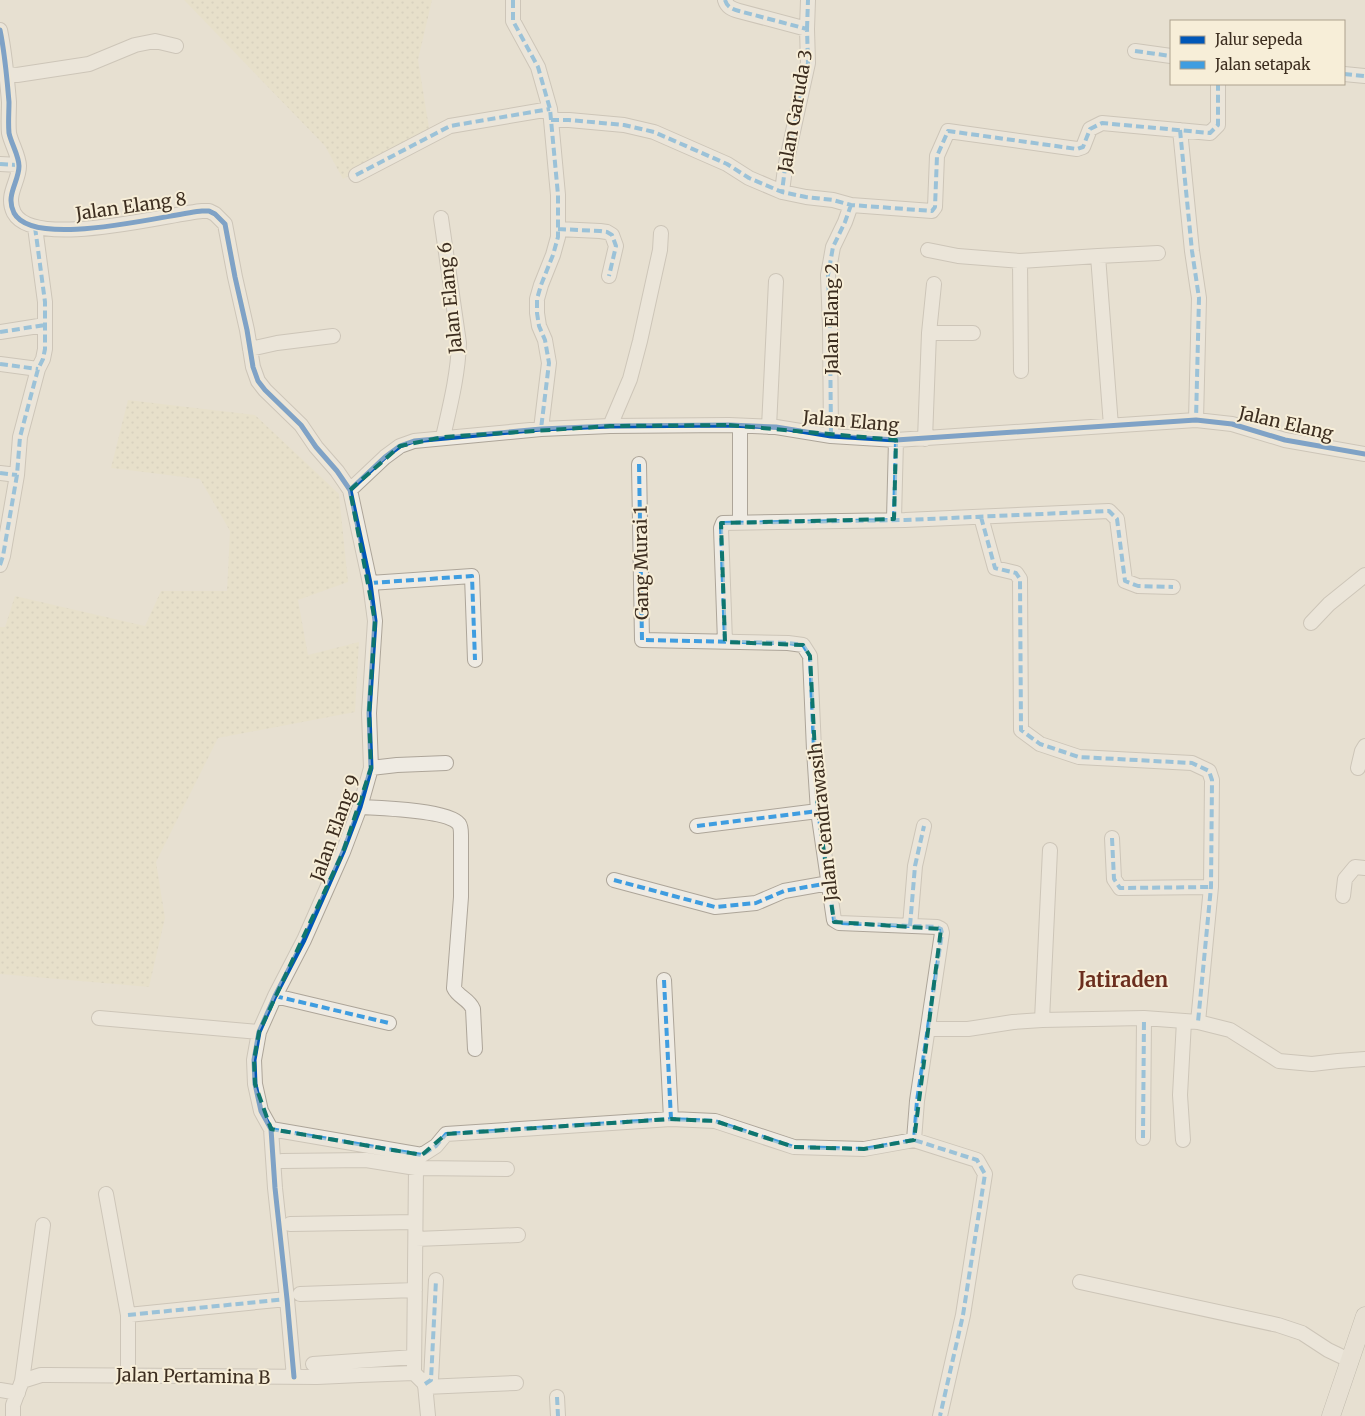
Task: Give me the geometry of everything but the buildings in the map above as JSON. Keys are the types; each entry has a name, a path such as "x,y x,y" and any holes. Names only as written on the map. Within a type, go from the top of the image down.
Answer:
{"main road":[{"path":"1331,1416 1365,1316"}],"street":[{"path":"513,0 513,21 538,67 551,114 558,195 558,237 553,255 540,285 537,300 539,326 545,340 549,363 540,429"},
{"name":"Jalan Garuda 3","path":"725,0 726,4 738,11 807,29 808,63 785,168 782,192"},
{"path":"807,29 808,0"},
{"path":"0,30 7,74 10,134 19,165 0,164"},
{"path":"7,74 17,75 89,64 135,45 155,41 176,46"},
{"path":"1135,51 1170,56"},
{"path":"1345,74 1365,76"},
{"path":"356,175 450,126 551,114 569,120 624,125 654,132 727,164 749,178 782,192 851,205 932,212 934,210 937,156 948,131 1077,149 1083,147 1090,129 1102,123 1210,133 1218,126 1218,85"},
{"path":"1180,130 1192,251 1199,298 1196,420"},
{"name":"Jalan Elang 8","path":"19,165 10,198 18,218 36,227 60,229 114,226 195,211 209,211 215,214 224,224 253,367 258,381 301,425 350,490"},
{"name":"Jalan Elang 2","path":"831,436 828,275 833,247 851,205"},
{"name":"Jalan Elang 6","path":"440,218 459,343 459,355 452,398 443,437"},
{"path":"0,565 17,475 20,437 38,369 44,354 45,302 36,227"},
{"path":"558,229 600,231 612,235 616,246 610,276"},
{"path":"610,426 630,379 638,350 660,250 660,233"},
{"path":"928,250 958,256 1020,261 1158,253"},
{"path":"1098,256 1111,426"},
{"path":"1020,261 1021,371"},
{"path":"770,427 776,281"},
{"path":"925,438 929,333 934,284"},
{"path":"0,332 45,325"},
{"path":"929,333 972,333"},
{"path":"250,349 277,343 333,336"},
{"path":"0,364 38,369"},
{"name":"Jalan Elang","path":"350,490 385,457 400,446 414,441 540,429 610,426 770,427 831,436 896,440 1196,420 1232,424 1285,440 1365,454"},
{"path":"740,426 740,523"},
{"path":"894,519 896,440"},
{"name":"Gang Murai 1","path":"640,464 642,640 724,642"},
{"path":"0,473 17,475"},
{"name":"Jalan Elang 9","path":"271,1129 261,1111 255,1084 254,1060 260,1032 343,852 360,807 371,768 369,713 374,621 370,584 350,490"},
{"path":"724,642 721,528 723,523 981,517 1109,511 1117,519 1126,581 1138,586 1172,588"},
{"path":"981,517 995,568 1016,573 1020,579 1021,730 1040,744 1078,756 1192,763 1209,771 1212,780 1211,887 1198,1022"},
{"path":"1311,623 1330,604 1365,575"},
{"path":"370,584 472,576 475,660"},
{"name":"Jalan Cendrawasih","path":"724,642 803,645 810,656 818,811 834,920 839,923 937,927 941,929 942,933 917,1102 914,1140"},
{"path":"1358,768 1365,746"},
{"path":"371,768 446,763"},
{"path":"360,807 429,812 452,819 461,829 461,897 454,988 458,994 471,1004 473,1009 476,1049"},
{"path":"697,826 818,811"},
{"path":"910,926 915,866 924,826"},
{"path":"1112,838 1114,879 1120,888 1211,887"},
{"path":"1042,1020 1050,850"},
{"path":"1343,896 1345,879 1355,867 1365,868"},
{"path":"614,880 715,907 756,903 784,891 828,883"},
{"path":"664,980 671,1119"},
{"path":"275,996 389,1023"},
{"path":"99,1018 260,1032"},
{"path":"1143,1138 1144,1018"},
{"path":"928,1029 968,1029 1013,1022 1042,1020 1144,1018 1184,1020 1230,1030 1279,1061 1312,1064 1365,1060"},
{"path":"1183,1140 1180,1095 1184,1020"},
{"path":"294,1377 294,1296 274,1188 271,1129 422,1156 436,1146 446,1134 671,1119 715,1121 794,1147 864,1149 914,1140 977,1160 985,1174 963,1315 940,1416"},
{"path":"282,1161 366,1160 416,1168 507,1169"},
{"path":"416,1168 414,1373 425,1385 428,1416"},
{"path":"106,1194 128,1315 128,1376"},
{"path":"290,1224 415,1222"},
{"path":"13,1416 13,1405 20,1387 43,1225"},
{"path":"416,1239 518,1235"},
{"path":"425,1385 431,1380 436,1280"},
{"path":"1080,1282 1278,1325 1302,1334 1351,1361"},
{"path":"128,1315 294,1296 415,1290"},
{"path":"313,1364 414,1357"},
{"name":"Jalan Pertamina B","path":"20,1387 47,1375 294,1377 414,1373"},
{"path":"425,1385 516,1383"},
{"path":"0,1390 20,1387"},
{"path":"557,1397 558,1416"}],"highlighted area":[{"path":"729,425 896,440 894,519 721,523 725,642 803,645 810,656 818,811 834,922 941,929 914,1140 864,1149 794,1147 715,1121 671,1119 446,1134 422,1155 271,1129 255,1084 254,1060 259,1032 343,852 371,768 369,713 375,621 350,490 400,446 443,437 610,426"}],"shaded area":[{"path":"184,0 432,0 418,60 430,134 343,179 325,146"},
{"path":"128,400 255,415 339,494 348,582 298,600 308,655 359,642 355,712 218,738 156,862 165,918 149,987 0,974 0,627 5,627 15,596 145,626 161,591 227,591 230,531 200,479 111,468"}],"marked path":[{"path":"513,0 513,21 538,67 550,109 558,195 558,237 537,299 539,326 545,340 549,363 541,429"},
{"path":"725,0 728,6 734,9 807,29 808,63 785,168 782,192"},
{"path":"807,29 808,0"},
{"path":"1135,51 1170,56"},
{"path":"1345,74 1365,76"},
{"path":"551,120 624,125 654,132 727,164 749,178 782,192 833,200 851,205 932,211 935,207 937,156 948,131 1077,149 1083,147 1090,129 1102,123 1210,133 1218,125 1218,85"},
{"path":"356,175 450,126 550,109"},
{"path":"1180,130 1192,251 1199,298 1196,420"},
{"path":"0,164 19,165"},
{"path":"831,436 828,275 833,247 851,205"},
{"path":"0,565 17,475 20,437 45,349 45,302 35,227"},
{"path":"558,229 600,231 612,235 616,246 609,276"},
{"path":"0,332 45,325"},
{"path":"0,364 38,369"},
{"path":"894,519 896,440"},
{"path":"639,464 642,640 788,643 803,645 810,656 818,811 834,920 839,923 937,927 941,929 942,933 917,1101 914,1140"},
{"path":"0,473 17,475"},
{"path":"725,642 721,528 723,523 905,520 1109,511 1117,519 1125,581 1138,586 1173,587"},
{"path":"981,517 995,568 1016,573 1020,579 1021,730 1040,744 1079,757 1192,763 1209,771 1212,780 1211,887 1198,1022"},
{"path":"370,583 472,576 475,660"},
{"path":"697,826 818,811"},
{"path":"910,926 915,866 924,826"},
{"path":"1112,838 1114,879 1120,888 1211,887"},
{"path":"614,880 715,907 756,903 784,891 829,883"},
{"path":"664,980 671,1119"},
{"path":"275,996 389,1023"},
{"path":"1143,1138 1144,1018"},
{"path":"271,1129 422,1155 436,1146 446,1134 671,1119 715,1121 794,1147 864,1149 914,1140 977,1160 985,1174 963,1315 940,1416"},
{"path":"425,1384 431,1380 436,1280"},
{"path":"128,1315 287,1299"},
{"path":"557,1397 558,1416"}],"cycle path":[{"path":"0,30 5,57 9,102 9,133 19,166 11,200 14,213 26,224 47,229 103,227 202,211 209,211 215,214 225,224 253,367 258,381 301,425 350,490 370,583 375,621 369,713 371,768 360,807 343,852 304,940 259,1032 254,1060 255,1084 261,1111 271,1129 294,1377"},
{"path":"350,490 385,457 400,446 414,441 541,429 610,426 729,425 776,427 831,436 896,440 1196,420 1232,424 1285,440 1365,454"}],"district":[{"name":"Jatiraden","path":"1123,979"}]}
